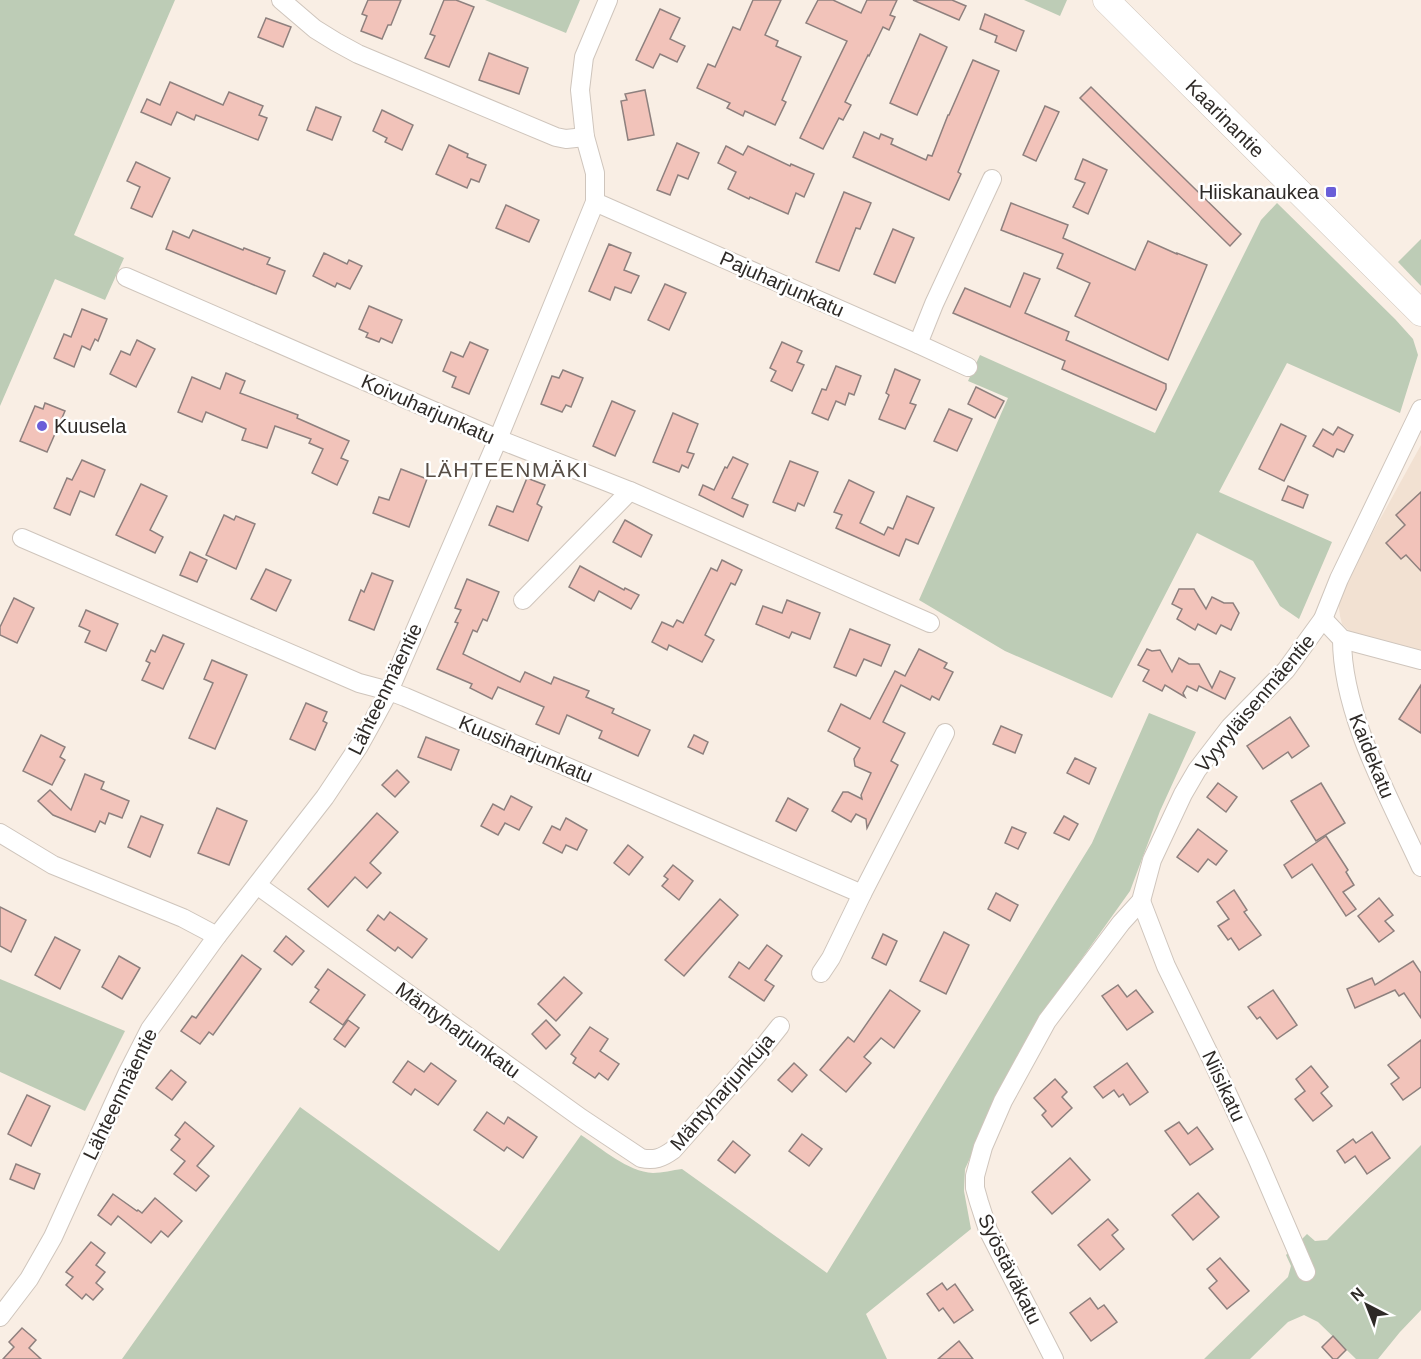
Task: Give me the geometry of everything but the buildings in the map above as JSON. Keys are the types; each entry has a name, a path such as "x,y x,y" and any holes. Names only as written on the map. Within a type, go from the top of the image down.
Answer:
{"main road":[{"name":"Kaarinantie","path":"1106,0 1421,313"}],"street":[{"path":"281,0 315,29 358,54 556,137 566,139 585,137"},
{"name":"Lähteenmäentie","path":"0,1317 29,1279 53,1237 150,1029 217,936 326,797 359,746 389,691 498,439 595,202 595,173 585,137 580,90 581,73 584,57 608,0"},
{"path":"918,344 992,179"},
{"name":"Pajuharjunkatu","path":"595,202 968,367"},
{"name":"Koivuharjunkatu","path":"126,277 498,439 630,491 930,622"},
{"name":"Vyyryläisenmäentie","path":"975,1176 983,1147 1003,1101 1041,1031 1121,923 1141,901 1152,860 1197,770 1230,726 1286,670 1323,619 1339,579 1421,410"},
{"path":"523,600 630,491"},
{"name":"Kuusiharjunkatu","path":"22,538 359,683 389,691 862,894"},
{"path":"1323,619 1342,639 1421,660"},
{"name":"Kaidekatu","path":"1342,639 1344,674 1357,721 1372,760 1421,867"},
{"path":"821,973 831,958 945,733"},
{"path":"0,833 53,865 183,918 217,936"},
{"name":"Mäntyharjunkatu","path":"257,885 634,1154 648,1160 665,1156"},
{"name":"Niisikatu","path":"1141,901 1166,966 1234,1108 1306,1272"},
{"name":"Mäntyharjunkuja","path":"665,1156 780,1026"},
{"name":"Syöstäväkatu","path":"975,1176 978,1202 988,1230 1054,1359"}],"shaded area":[{"path":"1421,445 1421,653 1360,638 1342,624 1338,601 1341,590"}],"green space":[{"path":"0,0 175,0 74,235 124,258 105,300 55,279 0,406"},
{"path":"485,0 580,0 566,33"},
{"path":"1024,0 1067,0 1060,16"},
{"path":"1277,203 1395,319 1413,339 1418,355 1400,413 1287,363 1219,492 1332,542 1299,619 1280,606 1253,561 1197,533 1112,698 1005,651 919,600 1008,398 968,381 980,355 1155,433 1261,220"},
{"path":"1421,239 1421,286 1398,262"},
{"path":"1149,713 1196,732 1160,811 1130,891 1068,978 1027,1041 1000,1092 965,1169 964,1191 971,1229 866,1314 887,1359 122,1359 300,1107 499,1251 581,1135 625,1164 644,1172 660,1173 682,1169 827,1273 1092,843"},
{"path":"0,979 125,1031 85,1111 0,1072"},
{"path":"1421,1145 1421,1310 1378,1359 1356,1359 1318,1322 1304,1315 1288,1322 1250,1359 1204,1359 1288,1277 1291,1266 1286,1255 1307,1234 1315,1241 1327,1240"}],"place":[{"name":"Hiiskanaukea","path":"1331,192"},
{"name":"Kuusela","path":"42,426"}],"district":[{"name":"LÄHTEENMÄKI","path":"507,470"}]}
